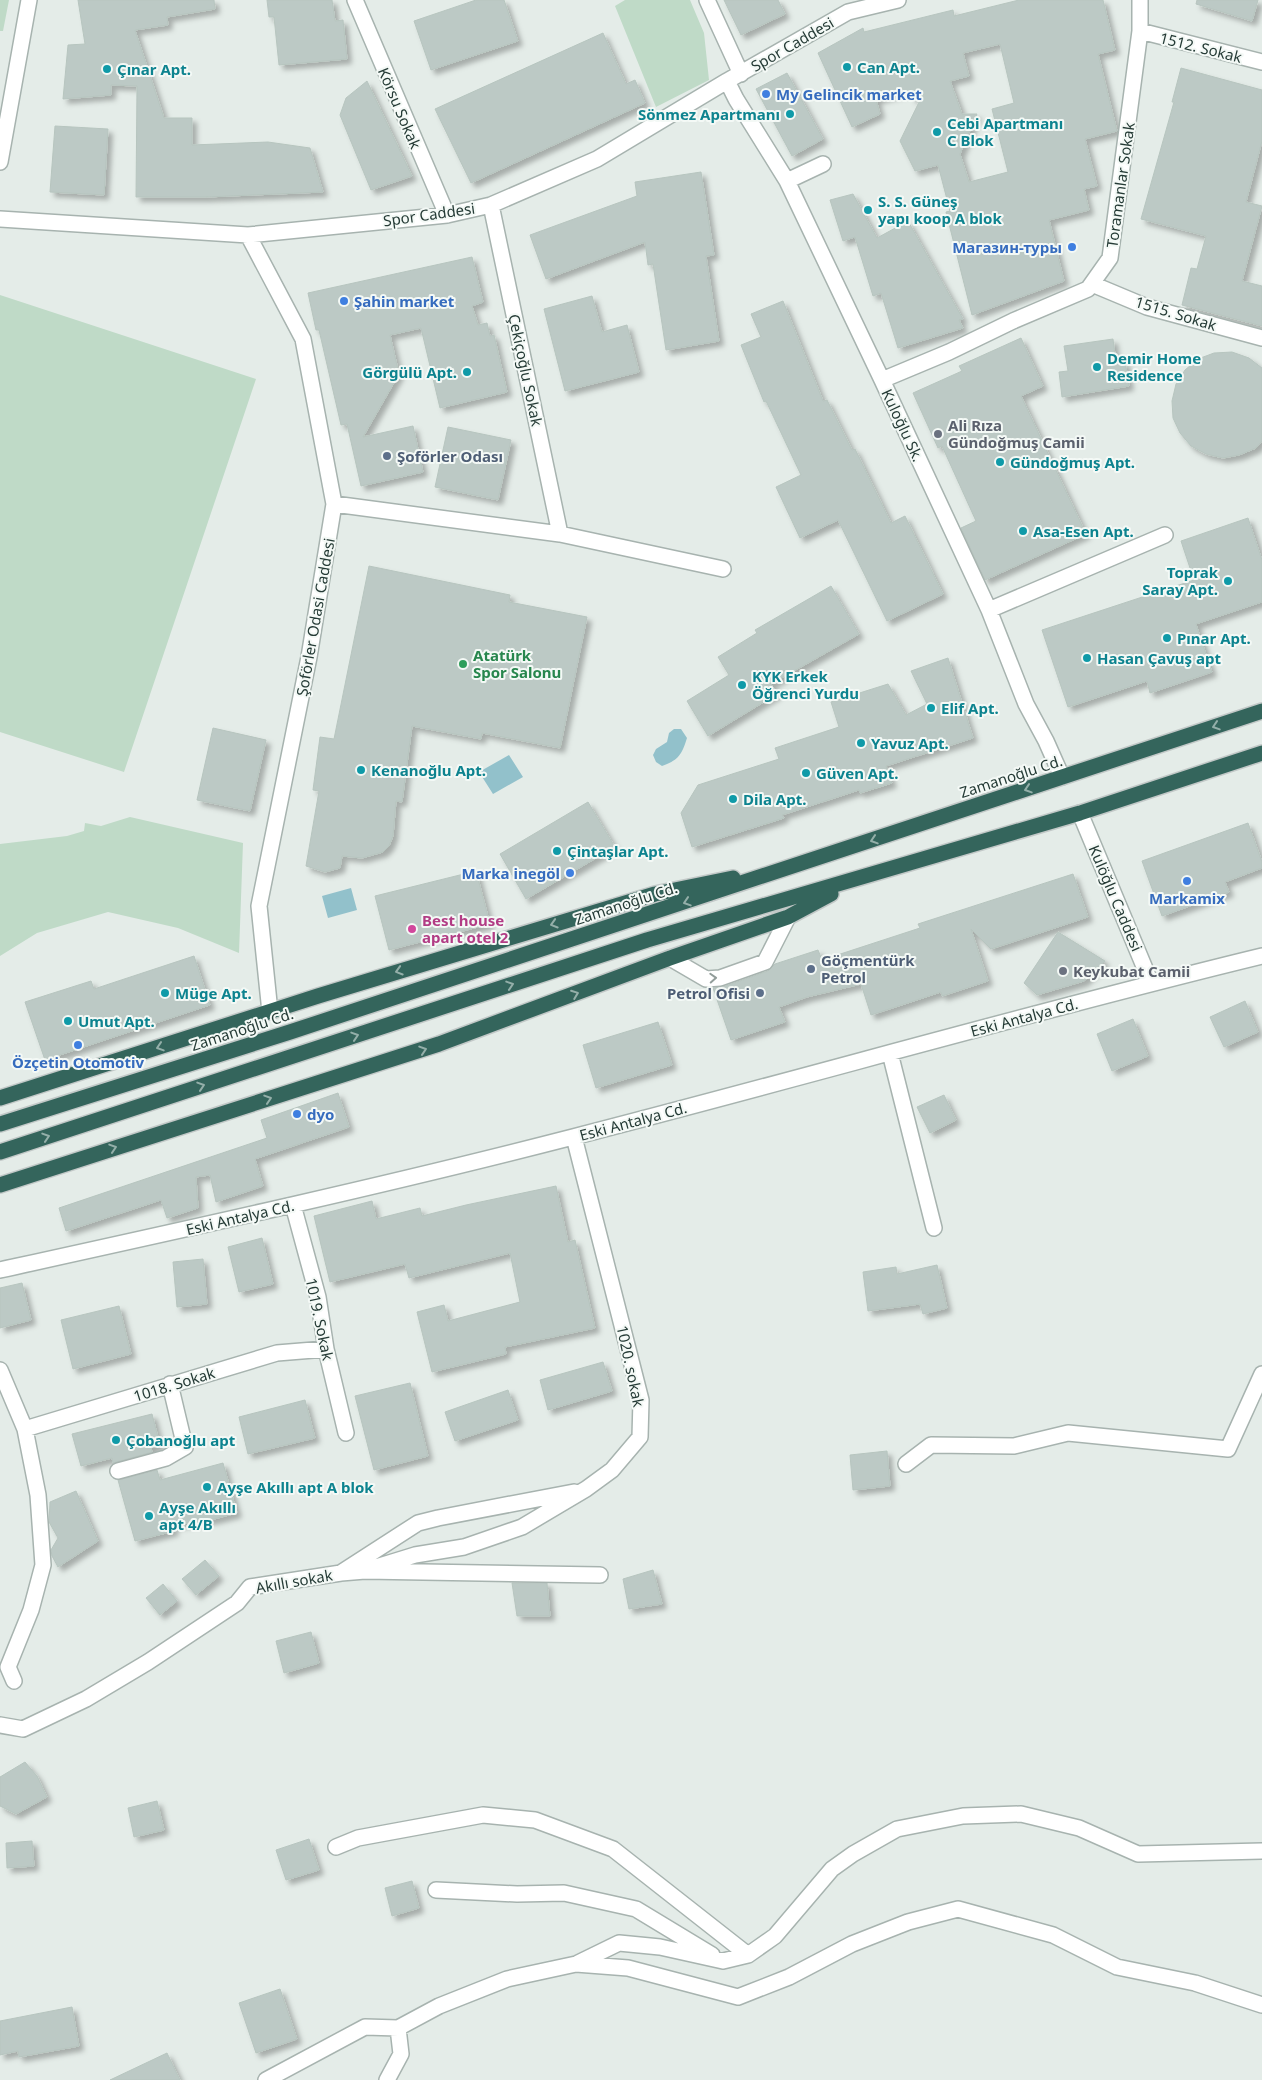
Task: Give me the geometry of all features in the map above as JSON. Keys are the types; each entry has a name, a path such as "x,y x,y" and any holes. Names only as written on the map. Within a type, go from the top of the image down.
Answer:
{"highway":[{"name":"Zamanoğlu Cd.","path":"0,1124 290,1032 1262,711"},
{"path":"0,1152 647,940 1080,813 1262,753"},
{"path":"0,1098 270,1012 655,894 805,862"},
{"path":"0,1185 439,1044 670,958 788,917 856,880"}],"street":[{"path":"0,162 29,0"},
{"name":"Körsu Sokak","path":"355,0 447,215"},
{"path":"707,0 734,78"},
{"name":"Spor Caddesi","path":"0,219 248,235 447,215 491,205 597,159 734,78 849,6 898,0"},
{"name":"Toramanlar Sokak","path":"882,380 950,352 1013,321 1088,289 1110,258 1140,31 1140,0"},
{"name":"1512. Sokak","path":"1140,31 1262,62"},
{"name":"Kuloğlu Sk.","path":"734,78 736,99 787,181 989,610 1026,704 1046,741 1062,777"},
{"path":"787,181 823,164"},
{"name":"Çekiçoğlu Sokak","path":"491,205 560,534"},
{"name":"Şoförler Odasi Caddesi","path":"248,235 303,339 334,504 309,656 259,906 270,1012"},
{"name":"1515. Sokak","path":"1092,284 1147,307 1262,338"},
{"path":"334,504 560,534 723,569"},
{"path":"989,610 1165,534"},
{"name":"Kulöğlu Caddesi","path":"1080,813 1151,983"},
{"path":"670,958 706,979 720,978 765,962 788,917"},
{"name":"Eski Antalya Cd.","path":"0,1270 382,1185 574,1137 1151,983 1262,956"},
{"path":"890,1053 934,1228"},
{"name":"1020. sokak","path":"365,1571 415,1555 464,1547 522,1527 586,1489 612,1470 640,1437 641,1400 574,1137"},
{"name":"1019. Sokak","path":"293,1205 318,1297 326,1349 346,1433"},
{"name":"1018. Sokak","path":"25,1429 277,1353 326,1349"},
{"path":"0,1370 25,1429 38,1495 43,1566 31,1610 8,1667 14,1681"},
{"path":"906,1464 931,1445 1014,1446 1068,1433 1228,1449 1262,1374"},
{"path":"118,1471 166,1458 185,1447 170,1384"},
{"path":"341,1573 418,1523 586,1489"},
{"name":"Akıllı sokak","path":"0,1724 23,1729 86,1698 148,1662 237,1603 250,1587 365,1571 600,1575"},
{"path":"266,2080 365,2027 398,2028 439,2006 507,1979 576,1964 619,1943 660,1947 723,1961 748,1955 775,1936 832,1869 853,1854 897,1830 963,1816 1021,1814 1079,1828 1138,1854 1262,1851"},
{"path":"336,1847 358,1838 483,1815 535,1820 613,1849 748,1955"},
{"path":"436,1890 517,1894 564,1893 636,1909 723,1961"},
{"path":"576,1964 628,1968 738,1997 789,1977 852,1944 908,1922 958,1909 1053,1935 1117,1967 1195,1983 1262,2005"},
{"path":"387,2080 400,2054 398,2028"}],"green space":[{"path":"0,0 9,0 3,31 0,31"},
{"path":"625,0 690,0 704,33 709,80 656,107 615,6"},
{"path":"0,295 256,379 124,772 0,732"},
{"path":"130,817 243,843 239,953 178,928 108,912 37,933 0,956 0,844 67,836 84,831 85,823 101,826"}],"water":[{"path":"674,729 681,729 687,738 679,756 662,766 656,762 653,755 656,749 667,742 669,733"},
{"path":"509,755 523,777 493,794 479,772"},
{"path":"351,888 357,910 328,918 322,896"}],"building":[{"path":"78,0 214,0 215,9 167,17 168,25 135,30 164,118 192,118 192,145 268,142 310,148 323,192 206,197 136,197 137,86 111,85 111,95 63,99 68,45 85,44"},
{"path":"267,0 332,0 335,21 343,20 347,59 279,65 274,17 269,17"},
{"path":"476,0 504,0 518,41 431,70 414,21"},
{"path":"724,0 778,0 785,14 741,35"},
{"path":"1019,0 1103,0 1115,50 1098,54 1117,131 1085,139 1097,186 1084,189 1089,210 1049,220 1064,281 972,315 946,212 950,211 938,165 915,171 900,141 923,94 912,99 911,90 876,99 880,114 852,127 818,53 863,28 864,32 953,10 954,16","holes":["1000,44 1014,103 992,109 1008,172 969,182 960,154 977,114 962,114 950,81 969,76 963,53"]},
{"path":"1197,0 1258,0 1252,21 1196,4"},
{"path":"603,33 626,84 635,80 645,103 471,183 435,109"},
{"path":"1181,68 1262,90 1262,141 1246,202 1262,206 1242,281 1262,286 1262,326 1182,305 1191,268 1197,269 1206,236 1141,219 1174,102 1172,102"},
{"name":"Sönmez Apartmanı","path":"787,73 823,139 792,156 756,89"},
{"path":"367,81 412,176 371,190 340,115 346,98"},
{"path":"55,126 108,129 104,195 50,192"},
{"path":"701,172 714,255 706,256 719,341 666,350 653,264 648,265 645,242 546,279 530,235 637,196 635,182"},
{"path":"853,194 877,238 908,221 963,319 959,320 963,328 898,348 881,293 873,296 855,237 843,241 830,200"},
{"path":"472,257 483,302 472,306 478,325 487,323 490,336 494,335 507,392 440,408 421,328 390,335 399,374 363,437 413,426 423,472 361,486 347,424 341,425 319,330 316,330 308,293"},
{"path":"592,296 602,332 627,325 639,372 565,391 544,309"},
{"path":"783,301 823,401 827,400 852,450 855,449 891,523 905,516 943,594 887,621 838,520 800,538 776,487 801,475 766,401 764,402 741,345 761,337 751,314"},
{"path":"1021,338 1043,386 1021,396 1086,534 985,580 961,528 976,521 942,446 938,448 913,393 962,371 959,366"},
{"name":"Demir Home Residence","path":"1113,339 1116,363 1125,361 1129,386 1062,397 1059,372 1068,371 1064,346"},
{"path":"1232,352 1249,358 1262,368 1262,441 1256,448 1239,455 1223,458 1206,454 1191,446 1180,433 1173,418 1172,401 1176,384 1185,370 1198,359 1214,353"},
{"path":"448,427 511,440 498,500 435,487"},
{"path":"1248,518 1262,560 1262,602 1196,624 1212,672 1150,693 1147,681 1068,707 1042,630 1194,580 1181,541"},
{"name":"Atatürk Spor Salonu","path":"369,566 510,595 509,602 587,617 560,748 482,733 481,739 412,726 402,802 396,801 393,836 389,846 383,852 362,858 342,856 340,868 325,872 306,866 319,791 313,790 320,737 334,739"},
{"path":"831,586 859,634 771,684 777,694 708,736 687,701 729,675 718,657 757,633 755,630"},
{"path":"948,658 973,738 886,766 892,783 860,793 859,790 782,815 784,818 692,847 681,813 698,785 779,759 775,748 839,727 831,702 888,684 906,715 927,704 911,671"},
{"path":"213,728 266,740 250,811 197,800"},
{"name":"Çintaşlar Apt.","path":"588,802 615,847 526,899 500,854"},
{"path":"1248,823 1262,862 1262,868 1225,882 1229,892 1162,916 1142,861"},
{"path":"476,871 490,924 389,950 375,896"},
{"path":"1073,874 1088,917 991,949 971,929 988,981 942,996 941,992 871,1015 861,984 807,997 779,1007 785,1022 731,1040 713,988 723,987 768,971 775,964 818,950 822,960 920,928 918,924"},
{"name":"Keykubat Camii","path":"1058,932 1105,961 1084,981 1037,995 1024,983"},
{"path":"194,956 210,1005 45,1060 25,1002 91,981 94,989"},
{"path":"1245,1001 1258,1032 1224,1047 1210,1017"},
{"path":"1133,1019 1148,1056 1112,1071 1097,1034"},
{"path":"658,1022 672,1065 596,1088 583,1045"},
{"path":"338,1093 349,1127 255,1159 263,1186 216,1202 210,1175 196,1177 198,1208 167,1218 161,1200 66,1231 59,1208 267,1138 261,1120"},
{"path":"944,1095 956,1120 930,1133 917,1107"},
{"path":"556,1186 568,1242 575,1240 595,1328 505,1347 506,1354 432,1372 417,1312 444,1305 448,1321 520,1302 510,1253 409,1278 405,1264 330,1282 314,1216 372,1201 376,1219 420,1208 422,1216"},
{"path":"262,1238 273,1284 239,1292 228,1247"},
{"path":"203,1259 207,1304 177,1307 173,1262"},
{"path":"937,1265 947,1308 923,1314 920,1304 868,1311 863,1272 896,1267 897,1274"},
{"path":"22,1283 31,1320 0,1328 0,1288"},
{"path":"119,1306 131,1354 73,1369 61,1320"},
{"path":"603,1362 612,1391 548,1410 540,1380"},
{"path":"410,1383 428,1456 374,1470 355,1396"},
{"path":"508,1390 518,1420 455,1441 445,1412"},
{"path":"305,1400 315,1438 248,1454 239,1417"},
{"name":"Çobanoğlu apt","path":"152,1414 160,1445 151,1448 152,1452 113,1463 112,1458 81,1466 72,1434"},
{"path":"887,1451 890,1486 853,1490 850,1455"},
{"path":"223,1463 237,1513 214,1519 172,1525 174,1531 135,1541 118,1480 157,1470 160,1480"},
{"path":"76,1491 98,1541 58,1567 51,1550 58,1538 49,1522 50,1502"},
{"path":"205,1560 219,1576 196,1595 182,1579"},
{"path":"653,1570 662,1604 629,1609 623,1579"},
{"path":"512,1583 547,1583 550,1616 517,1616"},
{"path":"163,1584 177,1601 160,1615 146,1598"},
{"path":"311,1632 319,1663 284,1673 276,1641"},
{"path":"25,1762 37,1776 47,1797 16,1814 0,1806 0,1777"},
{"path":"157,1801 164,1830 134,1837 128,1808"},
{"path":"309,1839 319,1870 286,1880 276,1850"},
{"path":"32,1841 34,1866 7,1868 6,1843"},
{"path":"412,1881 419,1908 392,1916 385,1888"},
{"path":"280,1989 297,2039 256,2053 239,2003"},
{"path":"72,2007 79,2046 19,2057 18,2051 0,2055 0,2021"},
{"path":"167,2053 180,2080 110,2080"}],"place":[{"name":"Can Apt.","path":"847,67"},
{"name":"Çınar Apt.","path":"107,69"},
{"name":"My Gelincik market","path":"766,94"},
{"name":"Sönmez Apartmanı","path":"790,114"},
{"name":"Cebi Apartmanı C Blok","path":"937,132"},
{"name":"S. S. Güneş yapı koop A blok","path":"868,210"},
{"name":"Магазин-туры","path":"1072,247"},
{"name":"Şahin market","path":"344,301"},
{"name":"Demir Home Residence","path":"1097,367"},
{"name":"Görgülü Apt.","path":"467,372"},
{"name":"Ali Rıza Gündoğmuş Camii","path":"938,434"},
{"name":"Şoförler Odası","path":"387,456"},
{"name":"Gündoğmuş Apt.","path":"1000,462"},
{"name":"Asa-Esen Apt.","path":"1023,531"},
{"name":"Toprak Saray Apt.","path":"1228,581"},
{"name":"Pınar Apt.","path":"1167,638"},
{"name":"Hasan Çavuş apt","path":"1087,658"},
{"name":"Atatürk Spor Salonu","path":"463,664"},
{"name":"KYK Erkek Öğrenci Yurdu","path":"742,685"},
{"name":"Elif Apt.","path":"931,708"},
{"name":"Yavuz Apt.","path":"861,743"},
{"name":"Kenanoğlu Apt.","path":"361,770"},
{"name":"Güven Apt.","path":"806,773"},
{"name":"Dila Apt.","path":"733,799"},
{"name":"Çintaşlar Apt.","path":"557,851"},
{"name":"Marka inegöl","path":"570,873"},
{"name":"Markamix","path":"1187,881"},
{"name":"Best house apart otel 2","path":"412,929"},
{"name":"Göçmentürk Petrol","path":"811,969"},
{"name":"Keykubat Camii","path":"1063,971"},
{"name":"Müge Apt.","path":"165,993"},
{"name":"Petrol Ofisi","path":"760,993"},
{"name":"Umut Apt.","path":"68,1021"},
{"name":"Özçetin Otomotiv","path":"78,1045"},
{"name":"dyo","path":"297,1114"},
{"name":"Çobanoğlu apt","path":"116,1440"},
{"name":"Ayşe Akıllı apt A blok","path":"207,1487"},
{"name":"Ayşe Akıllı apt 4/B","path":"149,1516"}]}
